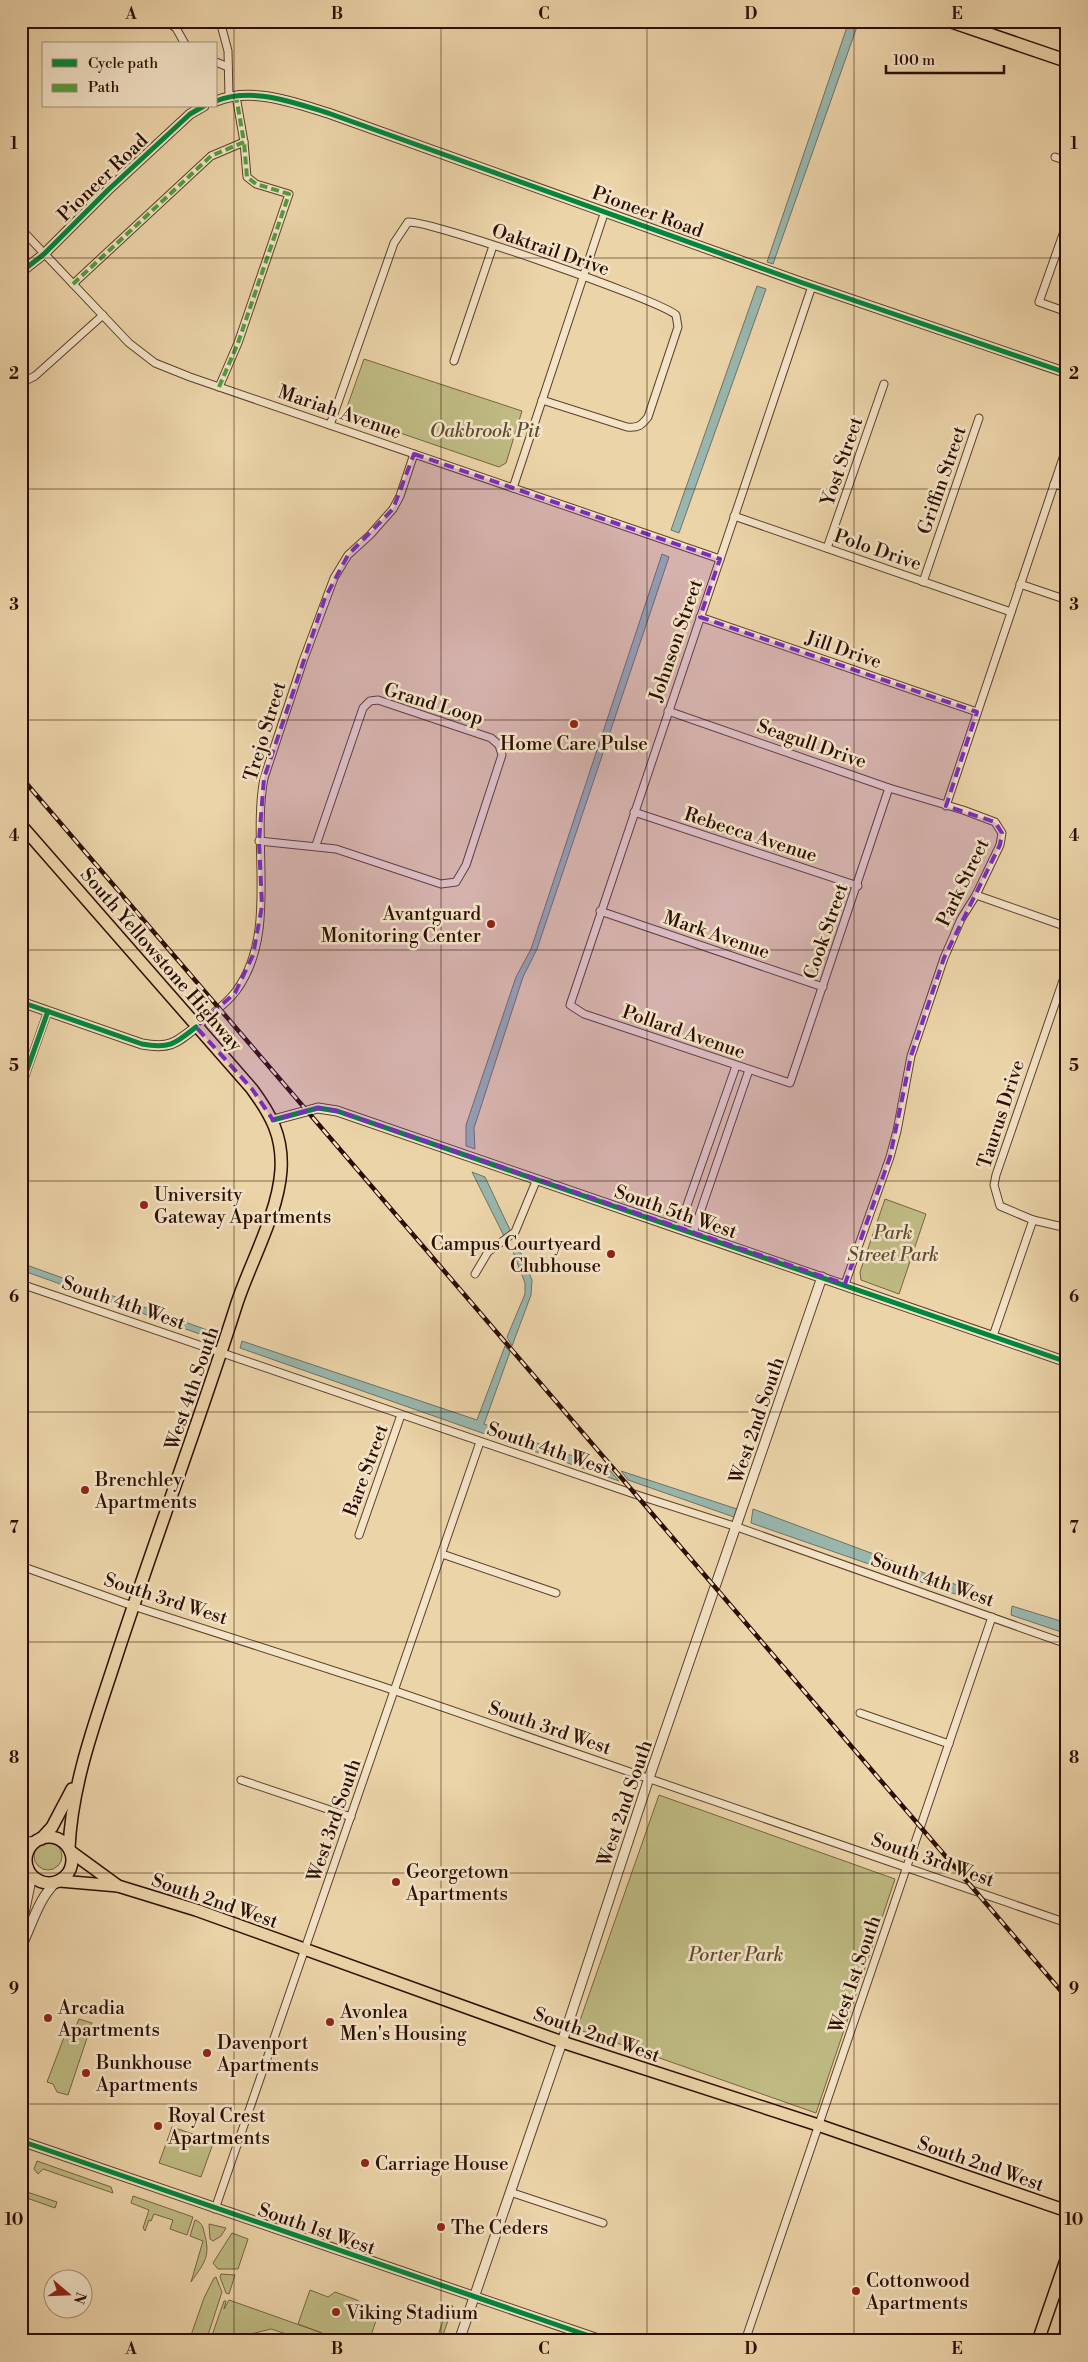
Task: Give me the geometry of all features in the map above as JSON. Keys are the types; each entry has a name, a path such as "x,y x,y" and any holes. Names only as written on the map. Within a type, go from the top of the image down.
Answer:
{"highway":[{"path":"950,21 1067,61"},
{"path":"1058,21 1067,23"},
{"path":"1063,21 1067,23"}],"main road":[{"name":"South Yellowstone Highway","path":"21,825 252,1089 273,1120"},
{"name":"West 4th South","path":"69,1849 70,1826 78,1779 133,1606 222,1353 246,1278 278,1192 281,1170 280,1147 273,1120"},
{"name":"West 4th South","path":"38,1841 57,1820 78,1779"},
{"path":"21,1843 47,1838 59,1840 69,1849 71,1868 58,1881 43,1882 27,1868 27,1854 38,1841"},
{"name":"South 2nd West","path":"69,1849 118,1886"},
{"name":"South 2nd West","path":"58,1881 118,1886 196,1910 562,2042 818,2125 1067,2211"},
{"path":"1038,2341 1067,2257"}],"street":[{"path":"166,21 176,28 184,42"},
{"path":"220,21 228,51 232,97 244,142 246,177 256,184 290,194 241,334 220,387"},
{"path":"218,63 228,67"},
{"name":"Pioneer Road","path":"218,100 232,97 259,96 280,99 328,113 812,286 1064,372"},
{"name":"Pioneer Road","path":"21,272 44,254 190,114 200,108"},
{"path":"73,284 211,156 244,142"},
{"path":"1055,156 1067,160"},
{"path":"513,488 605,211"},
{"name":"Oaktrail Drive","path":"330,425 394,243 404,225 412,222 425,224 583,276 671,311 676,315 678,327 648,417 642,425 636,428 626,427 542,400"},
{"path":"1067,223 1039,302 1067,312"},
{"name":"Mariah Avenue","path":"21,229 129,343 155,363 720,559"},
{"path":"454,362 493,246"},
{"name":"Johnson Street","path":"570,1004 812,286"},
{"path":"21,383 35,376 103,315"},
{"path":"1064,372 1067,355"},
{"name":"Yost Street","path":"827,548 884,384"},
{"name":"Griffin Street","path":"923,582 979,418"},
{"path":"946,806 1067,446"},
{"name":"Trejo Street","path":"196,1027 235,993 246,976 253,956 260,927 262,906 259,841 260,800 264,778 326,598 348,555 370,535 393,509 400,496 414,454"},
{"path":"1054,484 1067,488"},
{"name":"Polo Drive","path":"734,516 1011,612"},
{"path":"1020,584 1067,600"},
{"name":"Jill Drive","path":"700,617 977,712"},
{"name":"Grand Loop","path":"259,841 336,848 441,884 456,882 466,865 502,755 499,745 491,738 378,700 370,701 363,708 316,846"},
{"name":"Seagull Drive","path":"668,711 946,806"},
{"name":"Cook Street","path":"790,1083 890,788"},
{"name":"Park Street","path":"846,1284 890,1158 911,1056 944,958 961,919 976,895 1000,845 1000,827 995,822 946,806"},
{"name":"Rebecca Avenue","path":"634,812 858,886"},
{"path":"976,895 1067,927"},
{"name":"Mark Avenue","path":"600,911 823,987"},
{"name":"Taurus Drive","path":"1033,1220 1000,1206 994,1185 1067,969"},
{"path":"21,1002 142,1044 153,1046 175,1044 196,1027"},
{"name":"Pollard Avenue","path":"570,1004 584,1014 790,1083"},
{"path":"21,1087 48,1011"},
{"path":"679,1228 736,1066"},
{"path":"693,1233 749,1070"},
{"name":"South 5th West","path":"273,1120 318,1108 337,1111 846,1284 1067,1362"},
{"path":"475,1274 488,1252 515,1232 537,1179"},
{"path":"993,1336 1033,1220 1067,1228"},
{"name":"West 2nd South","path":"459,2341 562,2042 649,1778 822,1277"},
{"name":"South 4th West","path":"21,1284 480,1442 737,1527 1067,1644"},
{"name":"Bare Street","path":"359,1535 401,1415"},
{"name":"West 3rd South","path":"216,2209 480,1442"},
{"path":"442,1554 556,1593"},
{"name":"South 3rd West","path":"21,1566 133,1606 395,1690 1067,1923"},
{"name":"West 1st South","path":"745,2341 908,1868 992,1617"},
{"path":"860,1713 949,1744"},
{"path":"241,1780 351,1817"},
{"path":"21,1928 27,1868"},
{"path":"21,1947 35,1921 43,1897 58,1881"},
{"name":"South 1st West","path":"21,2141 474,2298 604,2341"},
{"path":"510,2192 603,2223"}],"highlighted area":[{"path":"414,454 720,559 700,617 977,712 946,806 995,822 1002,833 1000,845 944,958 911,1056 890,1157 845,1284 337,1111 318,1108 273,1120 252,1089 196,1027 235,993 253,955 262,906 259,841 264,778 325,598 348,555 393,509"}],"green space":[{"name":"Oakbrook Pit","path":"364,359 522,411 506,463 499,467 348,415 346,410"},
{"name":"Park Street Park","path":"885,1199 926,1214 899,1294 861,1280 860,1272"},
{"name":"Porter Park","path":"659,1795 895,1879 816,2113 577,2029"},
{"path":"48,1842 58,1846 62,1856 58,1866 48,1870 38,1866 34,1856 38,1846"},
{"path":"79,2019 92,2023 68,2095 57,2092 53,2084 47,2082 66,2032 73,2033"},
{"path":"172,2127 214,2141 201,2177 159,2163"},
{"path":"37,2161 111,2187 113,2193 43,2169 38,2174 34,2169"},
{"path":"21,2190 57,2202 55,2208 21,2196"},
{"path":"133,2196 193,2217 187,2235 170,2229 173,2220 154,2214 151,2221 149,2220 145,2231 143,2228 149,2210 131,2203"},
{"path":"195,2220 203,2228 207,2253 203,2264 191,2282 203,2241 190,2236"},
{"path":"209,2224 226,2228 221,2236 213,2241 210,2239"},
{"path":"232,2233 248,2239 238,2269 218,2269 213,2263"},
{"path":"221,2274 235,2275 229,2294 226,2293 220,2277"},
{"path":"216,2277 222,2292 206,2341 189,2341 204,2298"},
{"path":"310,2290 328,2297 335,2292 357,2300 360,2302 360,2309 378,2315 369,2341 308,2341 271,2329 251,2334 248,2341 210,2341 224,2301 226,2301 224,2309 229,2300 322,2333 298,2324"},
{"path":"442,2303 453,2306 441,2341 436,2341 445,2315 439,2310"}],"water":[{"path":"849,21 859,21 773,264 767,262"},
{"path":"757,286 766,289 679,533 671,530"},
{"path":"662,554 669,557 537,949 523,977 474,1128 475,1149 466,1146 466,1125 516,977 531,949"},
{"path":"472,1172 485,1177 511,1232 504,1236"},
{"path":"518,1246 532,1280 531,1295 512,1346 507,1337 525,1294 525,1283 512,1249"},
{"path":"21,1263 124,1300 122,1306 21,1270"},
{"path":"138,1305 221,1335 219,1341 136,1311"},
{"path":"242,1341 477,1420 505,1346 510,1352 484,1424 609,1469 619,1481 240,1348"},
{"path":"621,1471 737,1509 734,1517 628,1480"},
{"path":"753,1509 989,1597 987,1605 751,1523"},
{"path":"1012,1606 1067,1623 1067,1634 1011,1615"}],"railway":[{"path":"21,777 1067,1998"}],"marked path":[{"path":"73,284 211,156 244,142 236,96"},
{"path":"219,387 238,343 289,194 256,184 247,177 244,142"}],"cycle path":[{"path":"218,100 244,95 258,96 286,101 328,113 803,283 1067,373"},
{"path":"21,272 44,254 108,190 190,114 200,108"},
{"path":"21,1002 142,1044 159,1046 171,1044 196,1027"},
{"path":"21,1087 48,1011"},
{"path":"273,1120 318,1108 337,1111 1067,1362"},
{"path":"21,2141 604,2341"}],"place":[{"name":"Home Care Pulse","path":"574,724"},
{"name":"Avantguard Monitoring Center","path":"491,924"},
{"name":"University Gateway Apartments","path":"144,1205"},
{"name":"Campus Courtyeard Clubhouse","path":"611,1254"},
{"name":"Brenchley Apartments","path":"85,1490"},
{"name":"Georgetown Apartments","path":"396,1882"},
{"name":"Arcadia Apartments","path":"48,2018"},
{"name":"Avonlea Men's Housing","path":"330,2022"},
{"name":"Davenport Apartments","path":"207,2053"},
{"name":"Bunkhouse Apartments","path":"86,2073"},
{"name":"Royal Crest Apartments","path":"158,2126"},
{"name":"Carriage House","path":"365,2163"},
{"name":"The Ceders","path":"441,2227"},
{"name":"Cottonwood Apartments","path":"856,2291"},
{"name":"Viking Stadium","path":"336,2312"}]}
